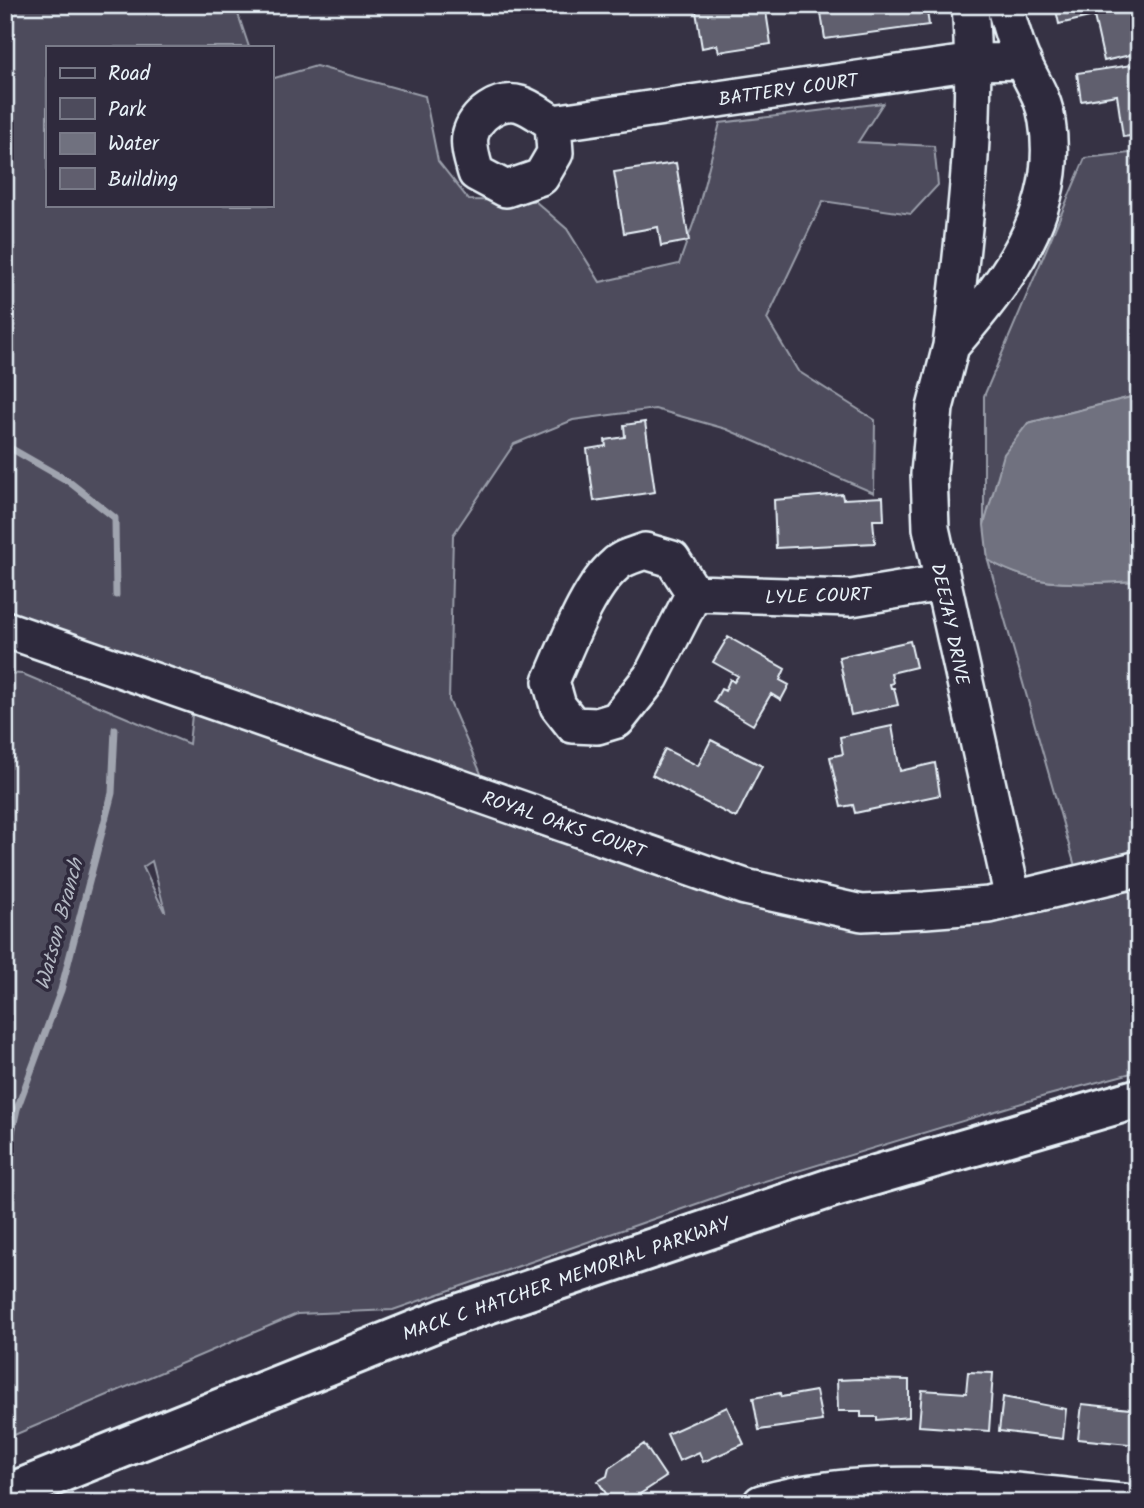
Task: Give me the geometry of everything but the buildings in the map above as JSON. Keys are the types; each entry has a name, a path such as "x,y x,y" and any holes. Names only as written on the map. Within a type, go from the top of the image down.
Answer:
{"main road":[{"name":"MACK C HATCHER MEMORIAL PARKWAY","path":"12,1492 446,1318 831,1188 1139,1098"}],"street":[{"name":"DEEJAY DRIVE","path":"970,5 974,62 970,182 951,346 935,408 929,474 931,528 1013,899"},
{"name":"DEEJAY DRIVE","path":"951,346 1018,261 1046,191 1049,154 1047,121 1039,90 1023,61 1004,5"},
{"name":"BATTERY COURT","path":"553,123 974,62 1023,61"},
{"path":"645,551 672,559 694,593 651,677 617,720 597,726 573,725 558,706 551,681 579,617 615,564 645,551"},
{"name":"LYLE COURT","path":"694,593 851,598 942,583"},
{"name":"ROYAL OAKS COURT","path":"5,629 745,887 862,913 976,906 1139,869"},
{"path":"761,1503 850,1489 927,1484 1135,1503"}],"green space":[{"path":"5,5 235,5 249,46 46,46 46,206 273,206 273,78 316,66 425,96 438,161 469,200 535,201 567,229 600,282 679,264 697,213 720,123 883,103 858,142 934,146 938,185 911,214 823,201 767,319 798,371 875,420 874,493 726,429 655,409 573,420 514,444 453,535 449,700 492,799 862,913 1080,884 988,560 1026,577 1044,581 1139,581 1139,1071 1045,1096 745,1187 393,1310 297,1314 5,1439 5,673 23,674 189,744 194,695 5,629","holes":["152,861 165,911 143,867"]},
{"path":"1139,152 1139,395 1028,423 993,495 984,525 984,396 1085,158"}],"water":[{"path":"1139,395 1139,581 1044,581 1026,577 988,560 984,525 1004,454 1028,423"}],"waterway":[{"name":"Watson Branch","path":"5,445 68,481 115,518 116,595"},
{"name":"Watson Branch","path":"5,1164 17,1109 61,990 112,793 115,729"}]}
